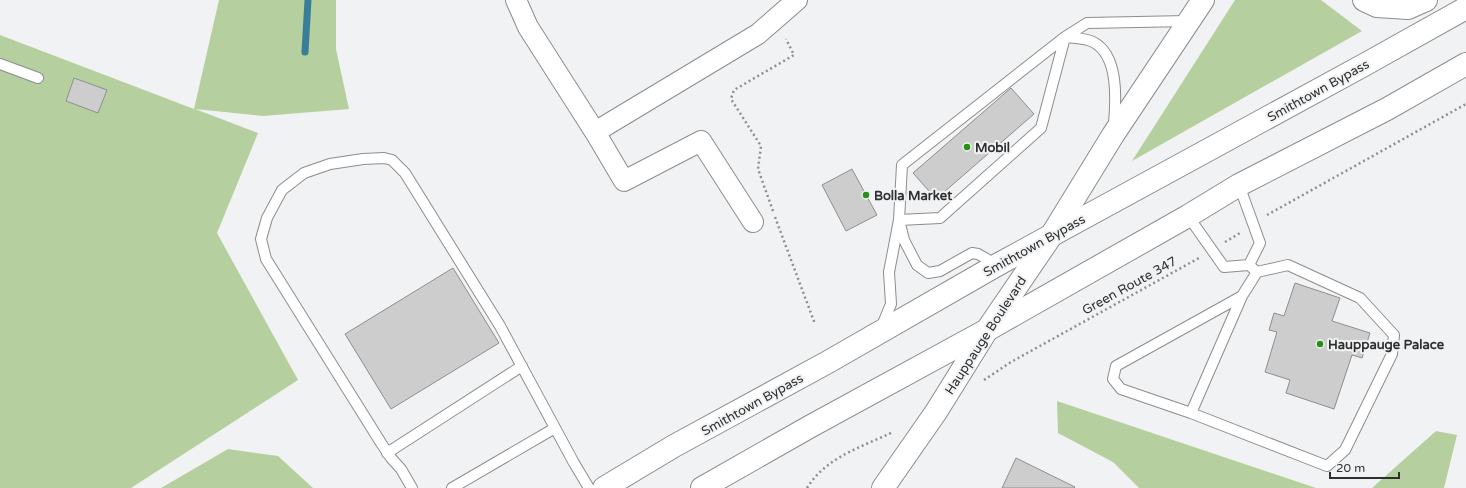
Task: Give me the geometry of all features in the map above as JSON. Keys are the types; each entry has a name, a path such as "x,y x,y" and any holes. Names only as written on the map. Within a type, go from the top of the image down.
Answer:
{"main road":[{"name":"Hauppauge Boulevard","path":"883,488 936,412 986,330 1051,236 1113,135 1203,0"},
{"path":"1364,0 1378,6 1408,8 1426,0"},
{"name":"Smithtown Bypass","path":"604,488 674,446 878,334 997,265 1466,8"},
{"path":"702,488 986,330 1188,216 1239,185 1387,109 1466,64"}],"street":[{"path":"516,0 528,27 595,132 624,181 701,142 753,222"},
{"path":"595,132 758,34 784,7"}],"lane":[{"path":"878,334 891,304 889,272 899,220 902,165 1065,37 1087,23 1189,21"},
{"path":"1065,37 1092,42 1106,53 1112,70 1116,100 1113,135"},
{"path":"899,220 940,218 1041,128 1065,37"},
{"path":"0,64 38,78"},
{"path":"412,488 401,469 387,453 266,259 261,239 267,218 282,190 304,173 330,164 384,158 392,160 405,173 500,326 589,488"},
{"path":"1191,414 1242,296 1253,268 1260,243 1239,185"},
{"path":"1188,216 1224,267 1253,268 1288,265 1360,298 1394,335 1392,354 1345,450 1327,466 1191,414 1121,390 1113,379 1116,366 1242,296"},
{"path":"899,220 904,240 918,266 928,274 940,271 972,253 978,254 997,265"},
{"path":"387,453 522,366"},
{"path":"452,488 555,428"}],"path":[{"path":"784,7 794,55 734,90 730,99 761,146 758,169 815,324"},
{"name":"Green Route 347","path":"980,383 1011,362 1212,250 1270,213 1466,104"},
{"path":"807,488 818,474 835,460 896,431"}],"green space":[{"path":"219,0 336,0 336,49 349,109 263,116 195,109 258,133 217,233 298,380 131,488 0,488 0,35 194,109"},
{"path":"1235,0 1321,0 1362,31 1132,161"},
{"path":"1057,401 1316,488 1139,488 1113,462 1058,433"},
{"path":"1436,431 1457,435 1444,488 1372,488"},
{"path":"228,449 278,456 313,488 161,488"}],"building":[{"path":"74,78 107,90 98,113 66,101"},
{"path":"1011,88 1034,114 936,199 913,173"},
{"path":"852,169 877,215 846,231 822,185"},
{"path":"453,268 499,343 391,409 345,334"},
{"name":"Hauppauge Palace","path":"1295,283 1340,298 1332,321 1370,333 1362,358 1352,355 1334,409 1286,393 1290,380 1265,372 1277,332 1269,330 1274,313 1284,316"},
{"path":"1016,458 1075,487 1002,488"}],"waterway":[{"path":"305,52 308,0"}],"place":[{"name":"Mobil","path":"967,147"},
{"name":"Bolla Market","path":"866,195"},
{"name":"Hauppauge Palace","path":"1320,344"}]}
